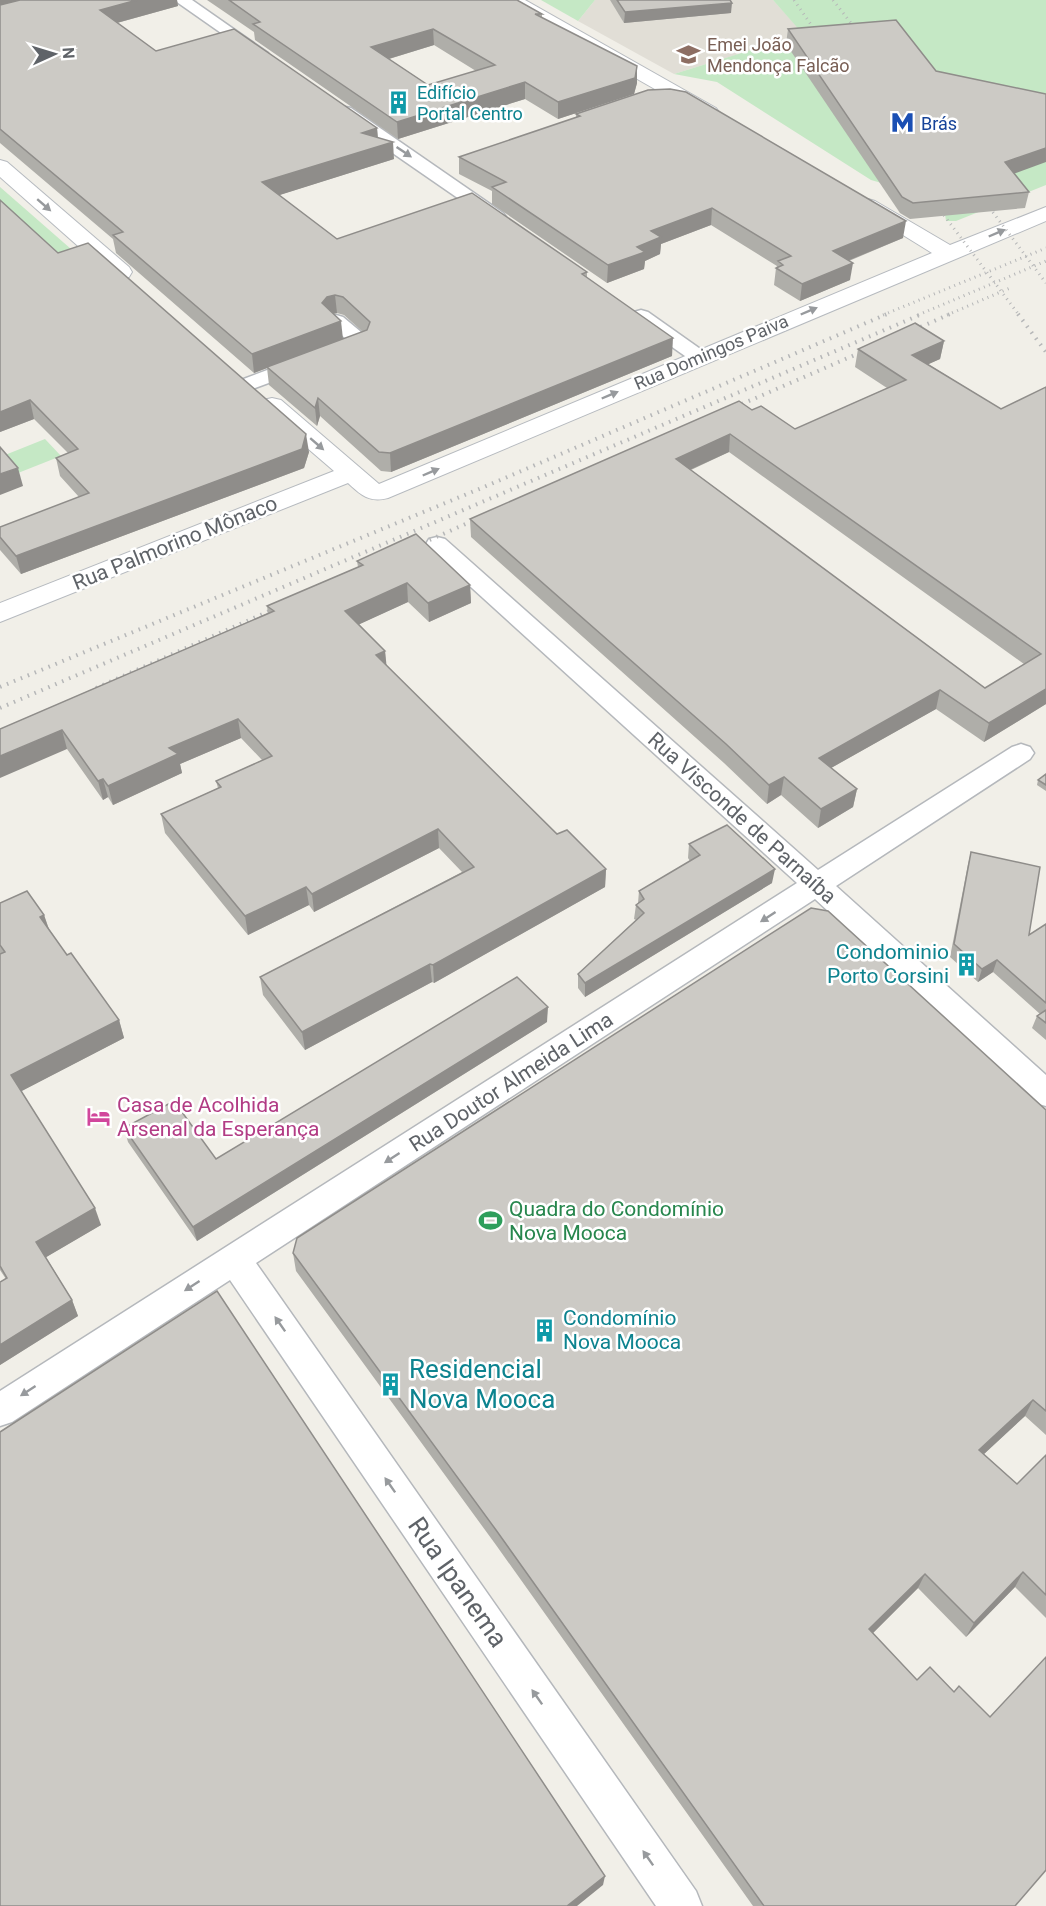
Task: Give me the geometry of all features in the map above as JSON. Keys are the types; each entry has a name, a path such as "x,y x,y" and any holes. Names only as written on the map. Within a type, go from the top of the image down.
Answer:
{"street":[{"path":"182,0 271,61"},
{"path":"512,0 729,124"},
{"path":"649,98 672,90"},
{"path":"331,102 516,230"},
{"path":"430,170 453,162"},
{"path":"0,166 141,290"},
{"path":"848,194 948,254"},
{"name":"Rua Domingos Paiva","path":"350,473 377,494 1046,213"},
{"path":"622,303 699,357"},
{"path":"248,384 359,343 360,341 336,321"},
{"path":"230,368 350,473"},
{"name":"Rua Palmorino Mônaco","path":"0,613 350,473"},
{"name":"Rua Visconde de Parnaíba","path":"437,544 818,885 1046,1094"},
{"name":"Rua Doutor Almeida Lima","path":"0,1410 1022,753"},
{"name":"Rua Ipanema","path":"234,1259 681,1906"}],"shaded area":[{"name":"Emei João Mendonça Falcão","path":"595,0 773,0 804,34 674,74 578,21"}],"green space":[{"path":"541,0 595,0 578,21"},
{"path":"773,0 1046,0 1046,185 956,221 946,221 945,214 892,186 871,180 717,82 674,74 803,34"},
{"path":"0,187 87,263 62,271 0,213"},
{"path":"45,439 61,456 13,475 0,457"}],"building":[{"path":"20,0 137,0 100,10 156,51 234,29 377,128 362,133 393,142 262,182 337,239 472,193 587,272 582,274 673,338 390,453 379,452 318,398 315,408 267,367 367,330 370,322 343,297 335,295 327,297 322,303 341,321 252,354 113,235 123,232 0,129 0,5"},
{"path":"229,0 517,0 542,14 535,14 637,66 635,78 558,102 525,82 397,122 253,24 260,22","holes":["433,29 495,65 428,85 371,47"]},
{"path":"617,0 730,0 732,3 625,12"},
{"path":"896,20 936,71 1046,94 1046,148 1005,162 1029,192 913,203 902,197 788,29"},
{"path":"670,89 686,92 906,221 833,251 853,263 802,284 776,268 783,265 778,261 791,256 712,208 651,231 661,237 637,247 645,252 608,265 492,187 506,182 459,157 648,90"},
{"path":"0,200 58,253 88,243 306,434 302,449 16,556 0,537 0,527 89,493 56,458 78,449 30,400 0,412"},
{"path":"915,323 944,341 912,355 1001,409 1046,387 1046,689 989,723 940,690 819,758 857,789 821,809 784,777 769,785 726,744 470,519 739,401 752,410 761,406 795,429 906,380 858,349","holes":["730,434 1041,654 985,688 676,459"]},
{"path":"0,447 18,468 0,474"},
{"path":"416,534 470,585 428,603 407,583 345,611 385,651 376,655 557,834 567,830 606,869 433,965 430,964 302,1032 260,977 474,867 438,829 312,894 306,887 245,916 161,814 221,787 216,781 272,756 238,719 169,748 178,754 108,786 103,779 98,781 62,730 0,756 0,729 274,611 267,606 363,565 357,561"},
{"path":"1046,774 1046,785 1038,780"},
{"path":"727,825 775,869 585,983 578,974 644,913 636,905 644,899 639,891 700,855 689,844"},
{"path":"971,852 1040,867 1029,935 1046,924 1046,1003 997,960 982,969 954,944"},
{"path":"27,891 44,915 40,917 67,955 71,953 119,1020 11,1075 95,1208 36,1242 72,1300 0,1345 0,1282 7,1278 0,1266 0,954 5,952 0,945 0,903"},
{"path":"811,908 828,911 1046,1110 1046,1411 1033,1400 979,1450 1017,1484 1046,1455 1046,1595 1023,1572 974,1623 925,1574 869,1629 917,1680 930,1667 954,1692 959,1686 990,1717 1046,1657 1046,1870 1015,1906 764,1906 496,1530 293,1253 297,1238"},
{"path":"517,977 548,1007 193,1227 124,1128 174,1101 216,1159"},
{"path":"1046,1010 1046,1023 1037,1016"},
{"path":"217,1291 605,1876 567,1906 0,1906 0,1432"}],"railway":[{"path":"794,0 821,39"},
{"path":"833,0 861,36"},
{"path":"983,199 1026,256"},
{"path":"934,202 987,272"},
{"path":"1026,256 1046,248"},
{"path":"987,272 1026,256"},
{"path":"1026,256 1033,266"},
{"path":"1033,266 1046,261"},
{"path":"995,283 1033,266"},
{"path":"1033,266 1046,283"},
{"path":"883,315 987,272"},
{"path":"987,272 995,283"},
{"path":"918,315 995,283"},
{"path":"995,283 1001,292"},
{"path":"1001,292 1010,288"},
{"path":"947,315 1001,292"},
{"path":"1001,292 1019,315"},
{"path":"0,687 484,487 887,314"},
{"path":"0,708 922,314"},
{"path":"907,333 950,314"},
{"path":"1018,314 1046,352"},
{"path":"728,410 871,348"},
{"path":"409,549 486,515"},
{"path":"96,688 283,605"}],"place":[{"name":"Emei João Mendonça Falcão","path":"689,54"},
{"name":"Edifício Portal Centro","path":"399,102"},
{"name":"Brás","path":"903,123"},
{"name":"Condominio Porto Corsini","path":"967,964"},
{"name":"Casa de Acolhida Arsenal da Esperança","path":"99,1117"},
{"name":"Quadra do Condomínio Nova Mooca","path":"491,1221"},
{"name":"Condomínio Nova Mooca","path":"545,1330"},
{"name":"Residencial Nova Mooca","path":"391,1384"}]}
